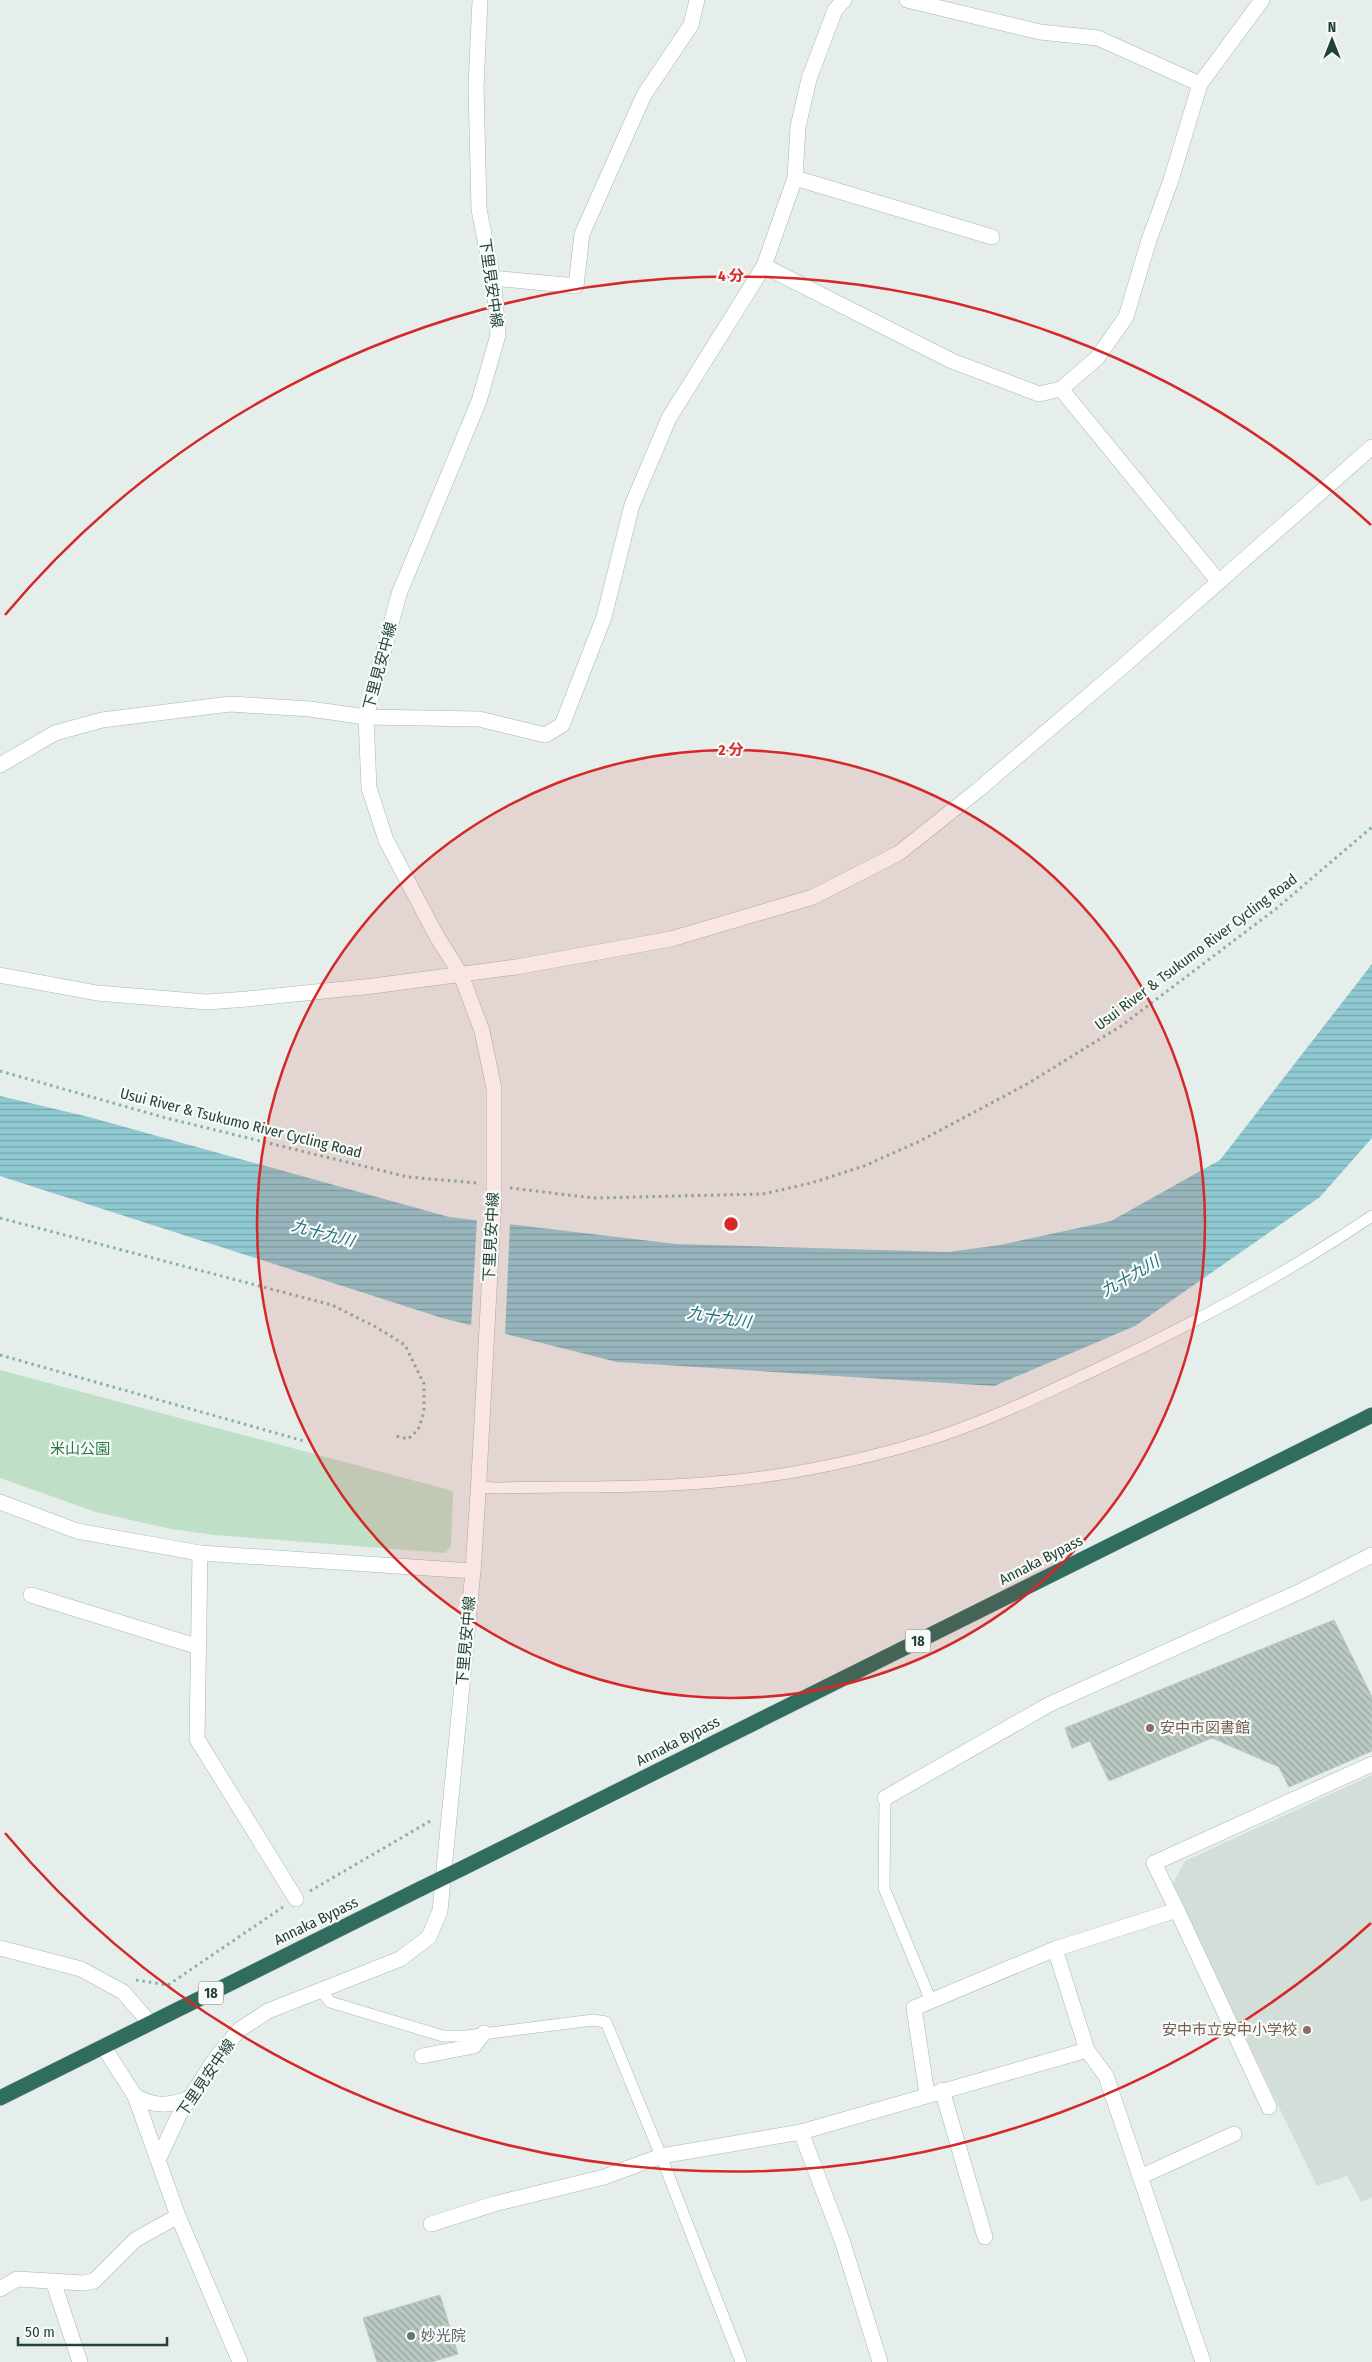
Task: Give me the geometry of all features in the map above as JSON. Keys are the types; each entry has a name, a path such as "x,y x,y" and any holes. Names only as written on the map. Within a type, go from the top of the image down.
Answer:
{"highway":[{"name":"Annaka Bypass","path":"0,2098 1372,1415"}],"street":[{"name":"下里見安中線","path":"158,2160 179,2115 215,2058 240,2030 268,2011 400,1959 429,1937 440,1911 473,1571 479,1483 494,1196 494,1088 482,1031 461,975 436,935 386,840 369,788 366,717 399,594 479,401 498,335 492,278 479,209 476,87 480,0"},
{"path":"492,278 576,286 582,234 644,95 691,25 697,0"},
{"path":"0,765 54,733 102,720 230,704 310,709 366,717 479,719 545,735 562,725 604,617 632,505 669,418 764,266 795,178 798,127 809,79 835,10 844,0"},
{"path":"907,0 1040,32 1098,38 1200,84"},
{"path":"764,266 952,361 1039,394 1061,389 1097,358 1126,317 1200,84 1262,0"},
{"path":"795,178 992,237"},
{"path":"1061,389 1219,582"},
{"path":"0,975 97,993 207,1002 461,975 670,939 813,897 899,853 978,790 1372,447"},
{"path":"0,1502 77,1531 200,1554 473,1571"},
{"path":"200,1554 197,1739 296,1899"},
{"path":"885,1798 1050,1704 1301,1591 1372,1555"},
{"path":"31,1594 199,1647"},
{"path":"1270,2107 1154,1863 1372,1764"},
{"path":"927,2094 914,2008 1055,1949 1177,1910"},
{"path":"0,1948 81,1970 123,1992 150,2023"},
{"path":"1055,1949 1087,2050 1106,2076 1204,2362"},
{"path":"422,2056 474,2046 484,2033"},
{"path":"103,2046 135,2096 178,2216 240,2362"},
{"path":"431,2224 494,2204 604,2177 661,2156 802,2132 927,2094 1087,2050"},
{"path":"942,2090 984,2237"},
{"path":"135,2096 159,2105 170,2105 190,2098"},
{"path":"802,2132 843,2243 880,2362"},
{"path":"1140,2177 1234,2134"},
{"path":"0,2288 17,2279 94,2281 136,2240 178,2216"},
{"path":"53,2281 80,2362"}],"lane":[{"path":"479,1483 496,1488 685,1485 755,1478 822,1466 938,1437 1017,1406 1158,1340 1235,1300 1372,1216"},
{"path":"885,1798 884,1888 931,2001"},
{"path":"321,1990 330,2002 443,2036 593,2020 606,2022 661,2156 741,2362"}],"path":[{"name":"Usui River & Tsukumo River Cycling Road","path":"510,1188 594,1198 763,1194 811,1184 864,1166 920,1141 1027,1084 1121,1026 1277,908 1372,827"},
{"name":"Usui River & Tsukumo River Cycling Road","path":"0,1071 166,1118 408,1177 478,1184"},
{"path":"0,1218 332,1305 376,1326 405,1345 424,1384 424,1412 418,1430 408,1439 396,1436"},
{"path":"0,1355 304,1441"},
{"path":"130,1979 168,1985 296,1899 450,1810"}],"shaded area":[{"name":"安中市立安中小学校","path":"1372,1775 1372,2197 1361,2202 1347,2176 1317,2186 1172,1885 1185,1861"}],"green space":[{"name":"米山公園","path":"0,1370 453,1491 451,1547 445,1553 215,1535 171,1529 96,1512 0,1478"}],"water":[{"name":"九十九川","path":"1372,964 1372,1138 1320,1197 1135,1326 994,1386 617,1362 442,1318 0,1176 0,1096 89,1117 449,1217 676,1244 948,1252 1000,1245 1111,1221 1220,1160"}],"pier":[{"path":"477,1218 510,1222 505,1336 471,1328"}],"building":[{"path":"1334,1620 1372,1697 1372,1751 1289,1787 1279,1767 1212,1738 1109,1781 1090,1741 1072,1748 1065,1728"},
{"name":"妙光院","path":"440,2295 458,2354 431,2362 377,2362 363,2318"}],"place":[{"name":"安中市図書館","path":"1150,1728"},
{"name":"安中市立安中小学校","path":"1307,2030"},
{"name":"妙光院","path":"411,2336"}]}
